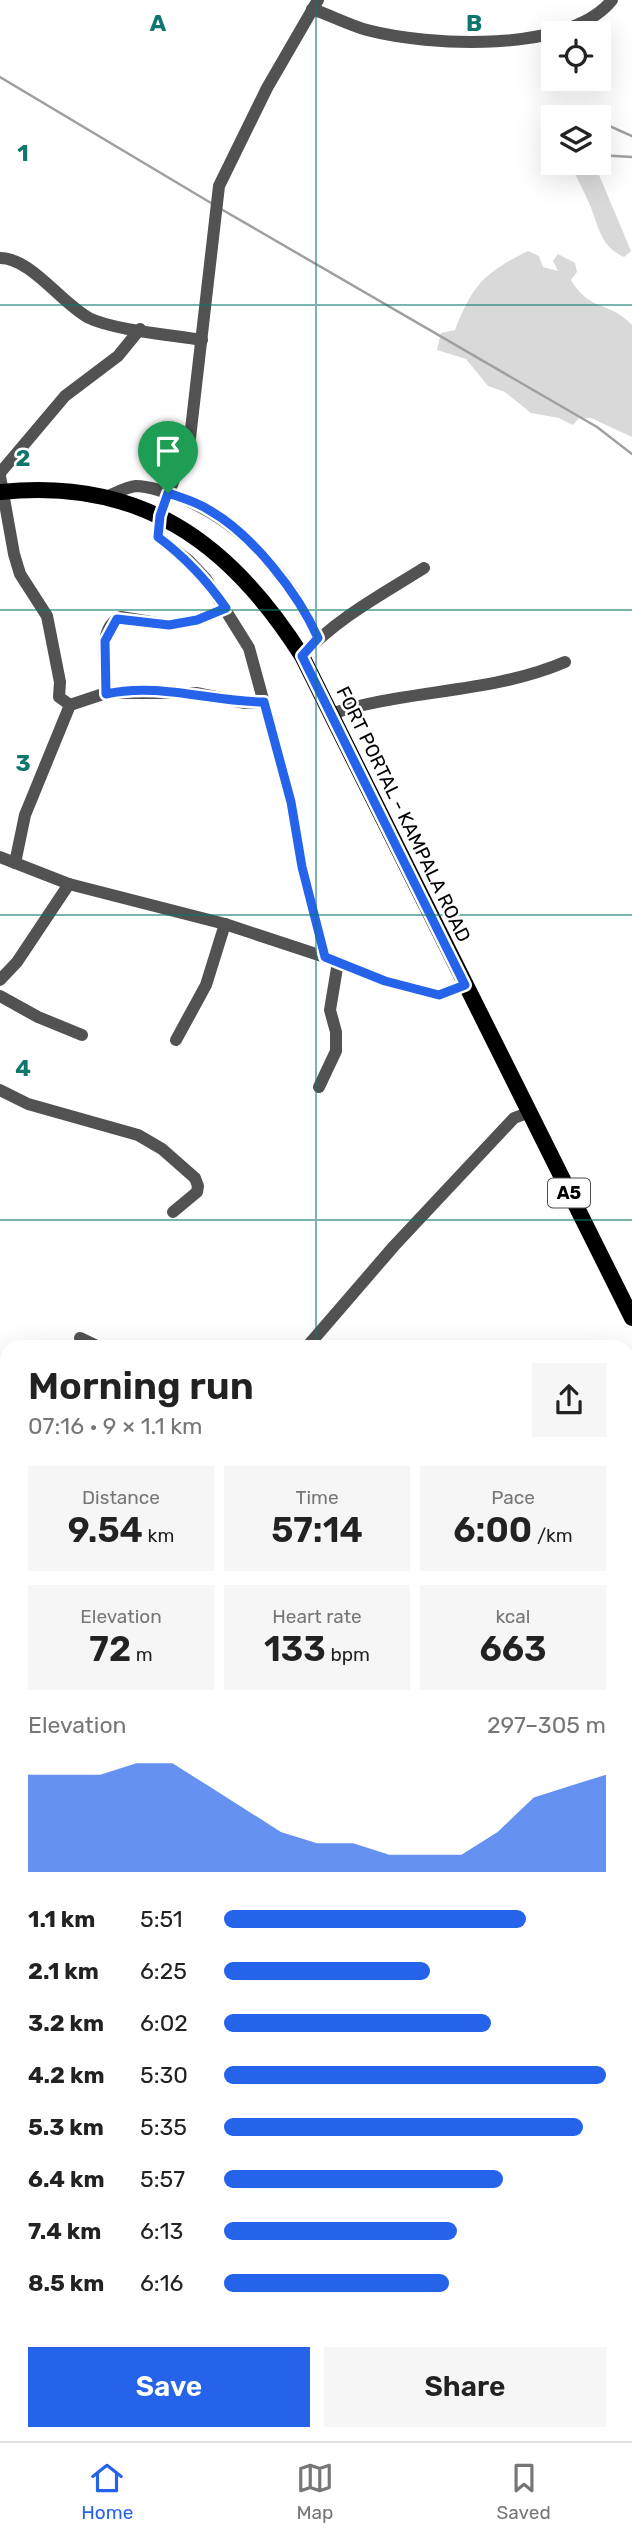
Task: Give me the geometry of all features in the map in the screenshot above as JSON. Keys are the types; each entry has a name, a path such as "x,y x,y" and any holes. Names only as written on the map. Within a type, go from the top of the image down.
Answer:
{"main road":[{"name":"FORT PORTAL - KAMPALA ROAD","path":"1,483 106,497 160,516 206,544 251,584 279,618 302,656 632,1318"}],"street":[{"path":"325,957 302,867 291,802 249,648 206,579 188,560 158,537 160,516 190,438 219,186 267,88 315,4 365,29 419,40 495,42 531,37 590,20 612,0"},
{"path":"0,258 16,261 29,269 70,306 93,320 202,340"},
{"path":"69,705 59,697 60,682 47,616 20,574 13,554 1,483 65,396 118,356 140,329"},
{"path":"106,497 137,486 168,493 209,510 241,533 294,596 318,638"},
{"path":"302,656 318,638 355,610 424,568"},
{"path":"106,694 105,641 117,619 169,625 197,620 226,608"},
{"path":"331,714 370,701 469,688 565,662"},
{"path":"69,705 106,694 132,691 196,692 245,703 264,702"},
{"path":"15,863 26,815 69,705"},
{"path":"0,857 69,884 225,924 325,957 385,981 439,995 465,985"},
{"path":"0,980 17,962 69,884"},
{"path":"176,1040 205,985 225,924"},
{"path":"319,1087 336,1051 336,1032 330,1010 338,962"},
{"path":"0,996 29,1013 82,1035"},
{"path":"0,1090 28,1104 138,1135 162,1149 195,1178 198,1186 197,1192 173,1212"},
{"path":"313,1340 394,1246 514,1118 530,1112"},
{"path":"80,1338 84,1340"}],"shaded area":[{"path":"575,175 599,175 631,251 624,257 605,241"},
{"path":"528,251 539,256 543,267 558,271 553,261 558,254 575,263 577,272 571,280 578,290 593,302 624,317 632,325 632,437 591,418 579,418 573,425 559,418 531,413 505,392 488,386 466,359 437,350 441,333 455,330 468,301 482,282 501,266"}],"waterway":[{"path":"0,77 211,203"},
{"path":"611,127 632,136"},
{"path":"611,156 632,157"},
{"path":"221,209 597,427 632,454"}],"route":[{"path":"168,493 200,505 241,533 306,614 318,638 302,656 465,985 439,995 385,981 325,957 302,867 291,802 264,702 245,703 196,692 132,691 106,694 105,641 112,623 117,619 121,617 169,625 197,620 226,608 206,579 188,560 158,537 160,516 168,493"}]}
